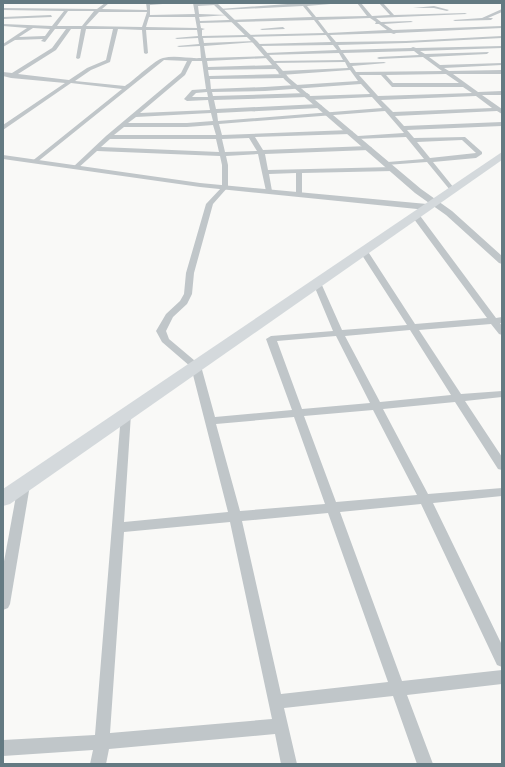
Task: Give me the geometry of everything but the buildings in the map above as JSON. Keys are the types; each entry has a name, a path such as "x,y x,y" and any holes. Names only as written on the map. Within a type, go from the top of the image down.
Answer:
{"main road":[{"path":"3,499 364,252 452,189 500,158"}],"street":[{"path":"21,9 24,3"},
{"path":"140,18 148,11 172,3"},
{"path":"188,9 196,5 217,4 338,3 341,9"},
{"path":"359,3 370,16 499,110"},
{"path":"381,3 392,15"},
{"path":"57,9 56,5 105,4 148,11 198,22 233,21 294,23 314,18 465,14"},
{"path":"78,58 82,28 90,16 105,4"},
{"path":"217,4 257,44 283,75 390,166 425,208 498,320 502,332"},
{"path":"303,4 334,43 355,74 389,111 452,189"},
{"path":"196,5 198,28 203,44 209,90 212,98 223,154 225,187 210,204 190,273 188,294 184,302 169,316 161,331 165,340 196,366 212,421 235,516 289,764"},
{"path":"439,9 446,6"},
{"path":"410,8 439,9 497,20"},
{"path":"3,9 148,11 198,15 233,21"},
{"path":"148,11 157,9"},
{"path":"387,9 395,9"},
{"path":"439,9 455,20 502,43"},
{"path":"14,39 44,39 67,10"},
{"path":"484,18 502,10"},
{"path":"146,53 144,28 148,11"},
{"path":"301,11 308,11"},
{"path":"3,18 69,16"},
{"path":"83,16 101,16"},
{"path":"447,21 491,19"},
{"path":"102,28 104,22"},
{"path":"318,23 417,22"},
{"path":"3,128 89,69 108,61 118,28 123,23"},
{"path":"294,23 303,33"},
{"path":"3,25 52,28 212,29"},
{"path":"3,46 32,27"},
{"path":"177,38 303,33 357,34 502,27"},
{"path":"3,81 54,49 69,28"},
{"path":"174,28 182,58"},
{"path":"262,29 290,28"},
{"path":"179,46 203,44 406,42 502,37"},
{"path":"363,43 394,73"},
{"path":"206,69 339,52 414,48 502,47"},
{"path":"379,58 502,53"},
{"path":"34,162 162,59 270,60 348,65"},
{"path":"75,168 108,137 183,74 190,60"},
{"path":"207,78 283,75 348,65 384,63"},
{"path":"439,67 502,64"},
{"path":"355,74 449,74 502,72"},
{"path":"382,73 392,85 464,85"},
{"path":"3,74 125,88"},
{"path":"362,82 296,87 194,91 187,99 478,96 502,93"},
{"path":"135,115 319,106"},
{"path":"467,110 473,115"},
{"path":"123,125 162,126 327,113 499,110"},
{"path":"478,120 484,125"},
{"path":"403,128 502,124"},
{"path":"108,137 220,137 350,132"},
{"path":"251,136 262,152 269,191"},
{"path":"265,172 299,172 390,166 429,160 476,156 480,153 463,138 358,138"},
{"path":"95,149 223,154 369,148"},
{"path":"3,157 75,168 225,187 299,193 425,208 502,261"},
{"path":"299,172 299,193"},
{"path":"364,252 502,466"},
{"path":"317,283 339,334 378,406 425,499 502,660"},
{"path":"425,764 271,339 498,320"},
{"path":"212,421 502,394"},
{"path":"98,764 102,742 119,527 126,414"},
{"path":"3,604 24,485"},
{"path":"119,527 502,492"},
{"path":"276,702 502,676"},
{"path":"3,748 102,742 281,726"}]}
